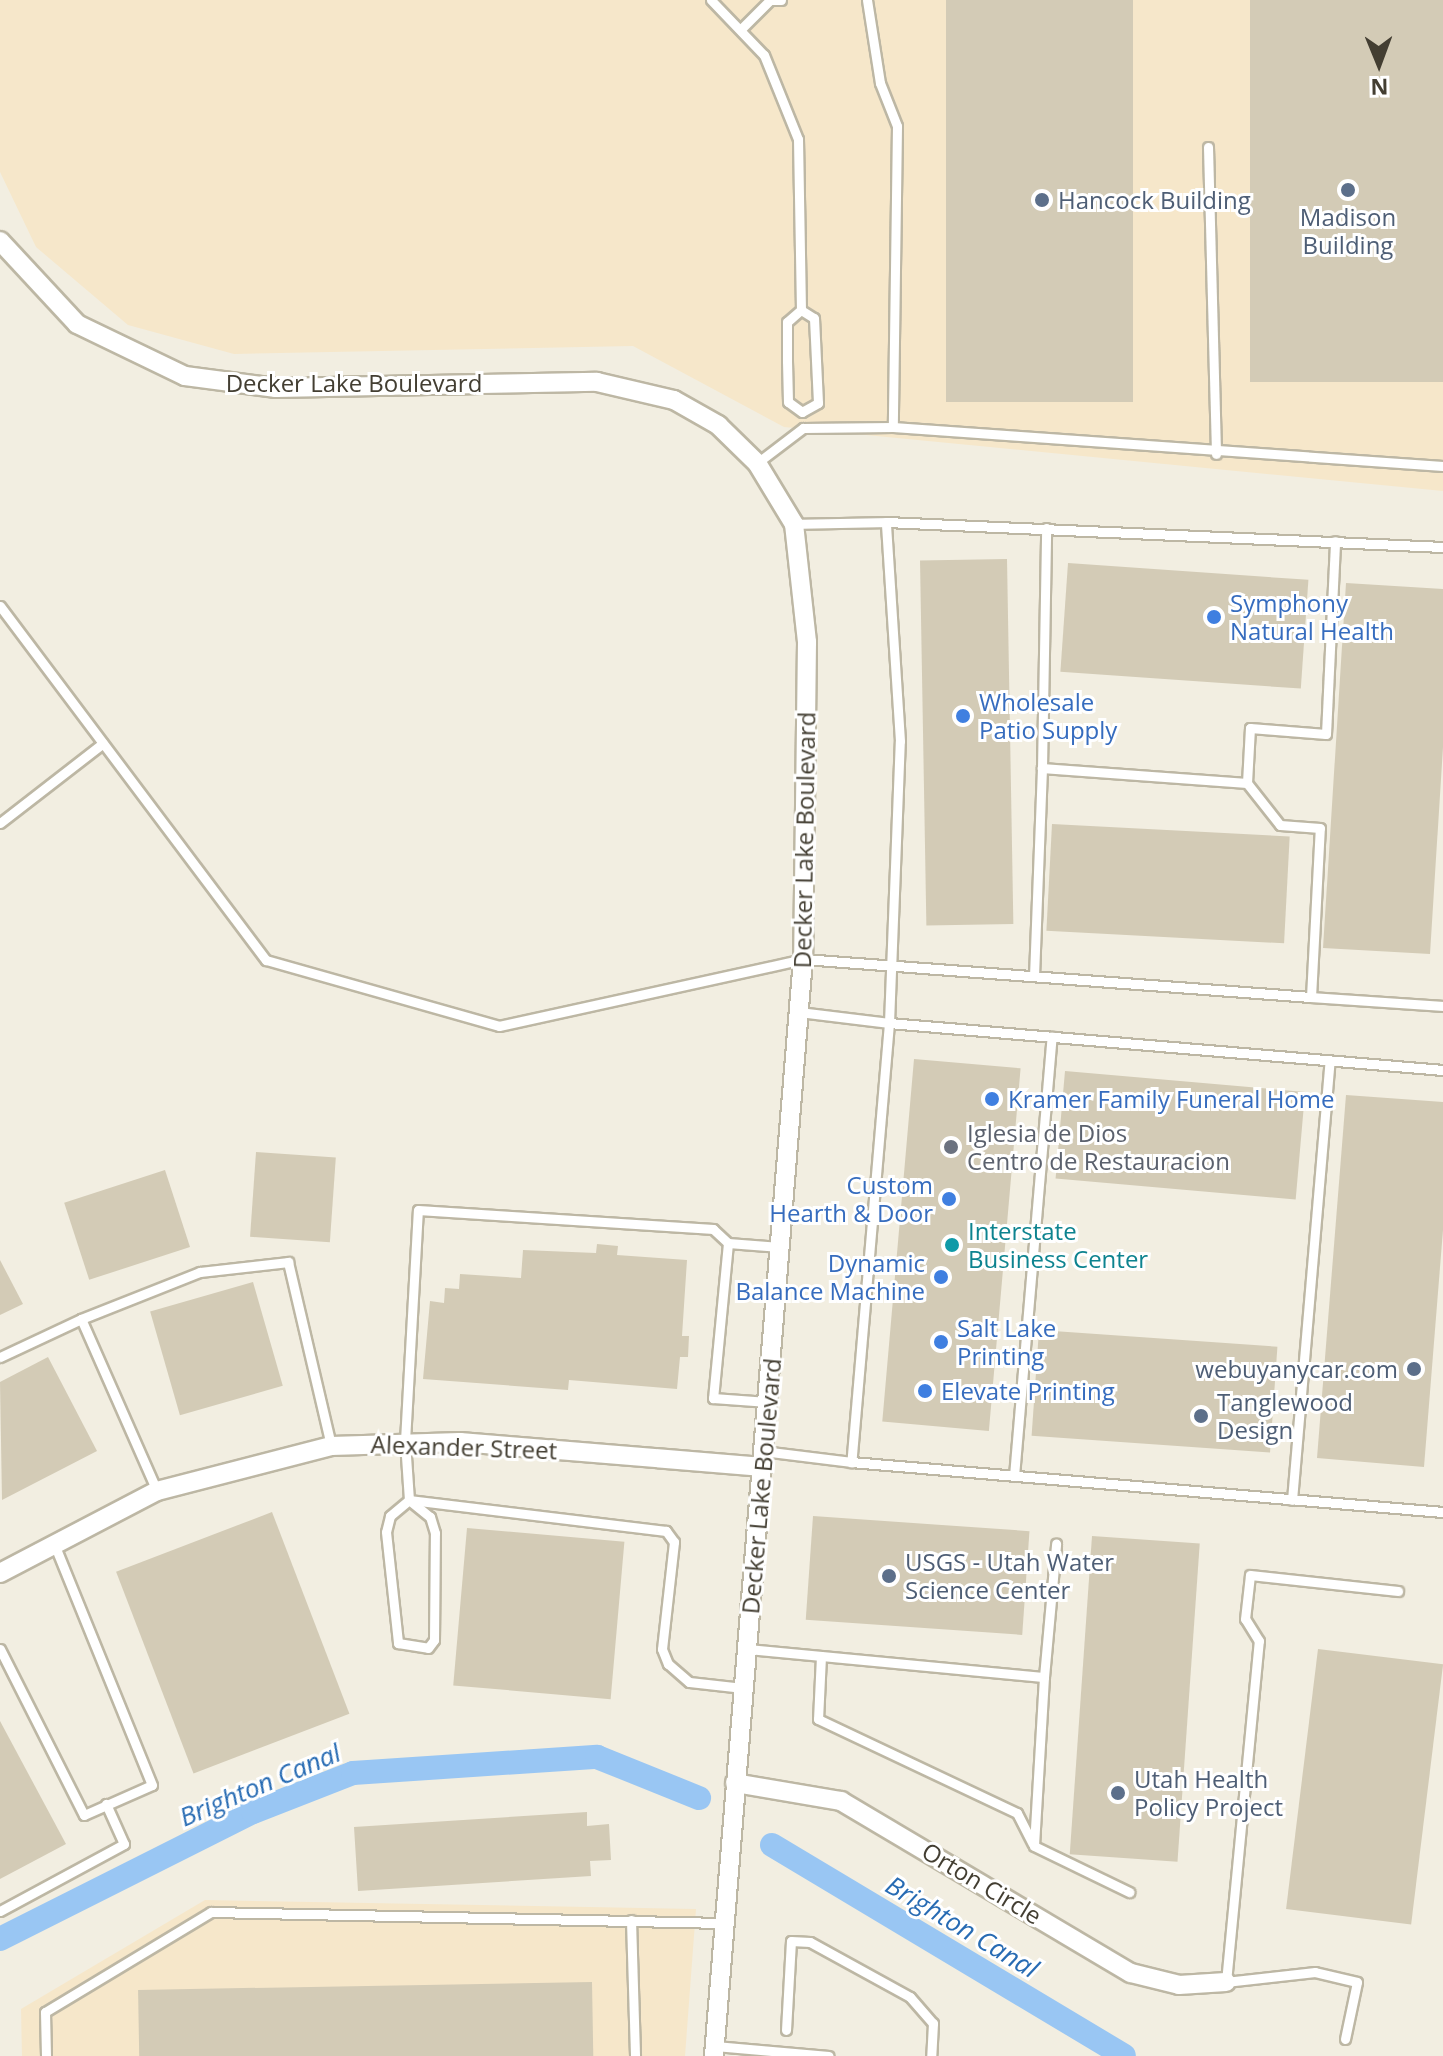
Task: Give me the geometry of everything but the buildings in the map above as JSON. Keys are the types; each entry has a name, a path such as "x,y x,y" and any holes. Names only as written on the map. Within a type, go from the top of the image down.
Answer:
{"street":[{"name":"Decker Lake Boulevard","path":"0,241 77,324 185,376 276,388 552,382 639,388 718,425 757,463 794,524 807,642 803,959 715,2051"},
{"name":"Alexander Street","path":"0,1573 53,1541 157,1491 331,1446 405,1441 763,1459"},
{"name":"Orton Circle","path":"735,1783 841,1801 1131,1973 1179,1985 1226,1982"}],"lane":[{"path":"711,0 742,28 764,55 798,139 801,310"},
{"path":"742,28 770,0 781,0"},
{"path":"867,0 880,83 897,126 893,427"},
{"path":"1208,147 1216,454"},
{"path":"801,310 787,322 787,361 788,402 802,412"},
{"path":"801,310 814,318 818,403 802,412"},
{"path":"802,412 803,428"},
{"path":"757,463 803,428 893,427 1216,454 1443,466"},
{"path":"851,1462 895,966 900,741 886,522"},
{"path":"794,524 886,522 1443,547"},
{"path":"1034,974 1042,768 1046,528"},
{"path":"1311,997 1320,828 1280,825 1247,783 1250,728 1326,734 1335,541"},
{"path":"0,606 266,960 499,1026 803,959 1443,1006"},
{"path":"0,823 103,743"},
{"path":"1042,768 1247,783"},
{"path":"799,1012 889,1023 1443,1070"},
{"path":"1014,1476 1052,1037"},
{"path":"1292,1500 1330,1061"},
{"path":"743,1688 689,1682 668,1664 662,1649 674,1542 666,1531 409,1500 390,1516 386,1532 398,1643 407,1650 434,1640 435,1533 430,1517 409,1500 405,1441 418,1210 713,1229 728,1243 780,1247"},
{"path":"728,1243 713,1398 768,1402"},
{"path":"0,1357 81,1319 200,1272 288,1262 331,1446"},
{"path":"81,1319 157,1491"},
{"path":"763,1459 851,1462 1443,1512"},
{"path":"0,1649 84,1815 152,1785 53,1541"},
{"path":"1034,1846 1056,1544"},
{"path":"1345,2039 1357,1982 1315,1972 1226,1982 1259,1641 1245,1619 1250,1575 1398,1591"},
{"path":"747,1649 1044,1677"},
{"path":"821,1656 818,1719 1017,1813 1034,1846 1129,1892"},
{"path":"0,1911 124,1844 106,1804"},
{"path":"46,2056 45,2012 211,1912 723,1923"},
{"path":"631,1920 635,2056"},
{"path":"786,2030 791,1941 810,1942 910,1997 933,2023 931,2056"},
{"path":"715,2051 829,2056"}],"shaded area":[{"path":"0,0 1443,0 1443,491 784,427 633,346 234,354 128,325 36,247 0,172"},
{"path":"205,1900 696,1909 685,2056 22,2056 21,2009"}],"waterway":[{"name":"Brighton Canal","path":"0,1939 253,1812 353,1773 597,1757 699,1798"},
{"name":"Brighton Canal","path":"772,1845 1124,2056"}],"place":[{"name":"Madison Building","path":"1348,190"},
{"name":"Hancock Building","path":"1042,200"},
{"name":"Symphony Natural Health","path":"1214,617"},
{"name":"Wholesale Patio Supply","path":"963,716"},
{"name":"Kramer Family Funeral Home","path":"992,1099"},
{"name":"Iglesia de Dios Centro de Restauracion","path":"951,1147"},
{"name":"Custom Hearth & Door","path":"949,1199"},
{"name":"Interstate Business Center","path":"952,1245"},
{"name":"Dynamic Balance Machine","path":"941,1277"},
{"name":"Salt Lake Printing","path":"941,1342"},
{"name":"webuyanycar.com","path":"1414,1369"},
{"name":"Elevate Printing","path":"925,1391"},
{"name":"Tanglewood Design","path":"1201,1416"},
{"name":"USGS - Utah Water Science Center","path":"889,1576"},
{"name":"Utah Health Policy Project","path":"1118,1793"}]}
